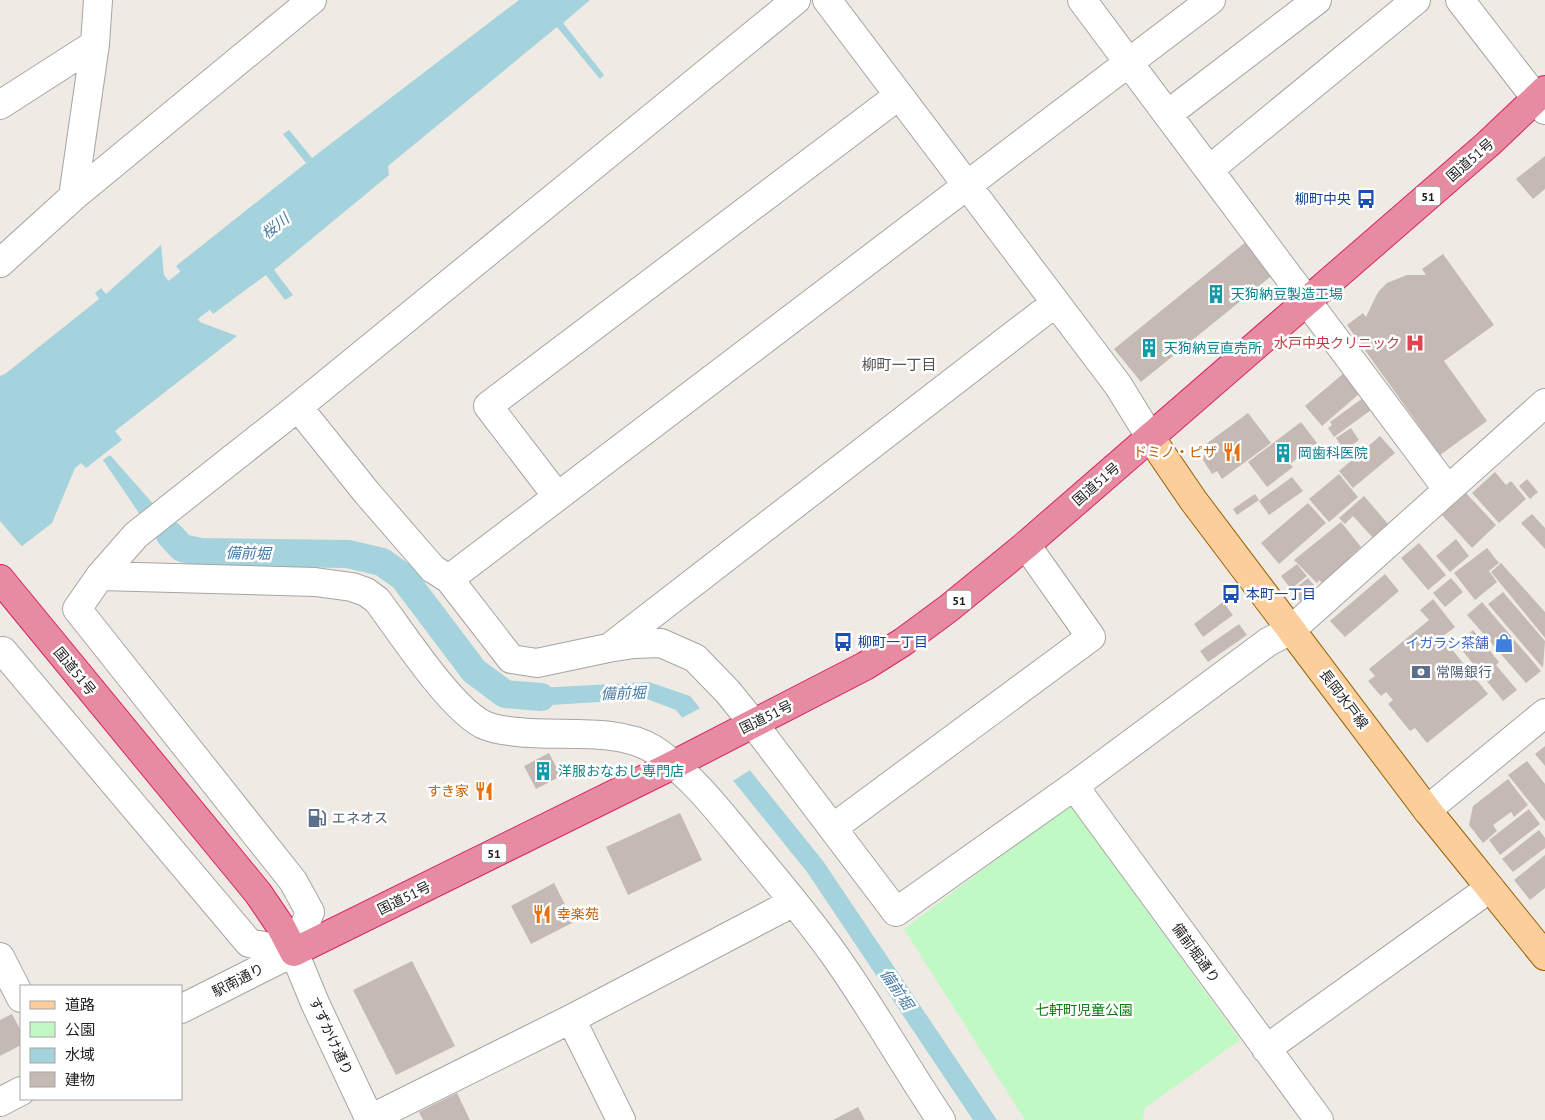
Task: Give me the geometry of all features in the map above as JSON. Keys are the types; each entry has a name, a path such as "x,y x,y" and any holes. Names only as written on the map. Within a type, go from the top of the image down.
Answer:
{"highway":[{"name":"国道51号","path":"1,581 258,893 281,927 294,952 684,759 865,666 903,642 949,608 1026,545 1542,99"}],"main road":[{"name":"長岡水戸線","path":"1150,437 1177,478 1427,810 1545,956"}],"street":[{"path":"73,197 95,44 98,0"},
{"path":"0,263 73,197 312,0"},
{"path":"0,653 3,651 249,943 294,952 310,912 293,881 77,609 100,576 136,535 298,406 796,0"},
{"path":"827,0 1054,304 1118,385 1150,437"},
{"path":"1082,0 1309,300 1448,490"},
{"path":"449,579 1211,0"},
{"path":"1168,114 1317,0"},
{"path":"1210,170 1416,0"},
{"path":"1460,0 1542,99"},
{"path":"0,105 95,44"},
{"path":"557,496 488,406 898,96"},
{"path":"608,648 1054,304"},
{"path":"298,406 367,492 433,569 449,579 512,658 537,663 608,648 634,644 661,643 695,658 728,692 748,726 834,827 896,912 1074,786 1268,642 1292,630 1545,403"},
{"path":"834,827 1091,638 1026,545"},
{"path":"100,576 315,582 360,590 378,600 450,695 466,712 483,724 504,731 545,735 610,735 630,739 652,749 684,759 707,797 794,902 834,954 941,1120"},
{"path":"1427,810 1545,713"},
{"name":"備前堀通り","path":"1074,786 1319,1120"},
{"path":"1266,1049 1490,888"},
{"path":"369,1120 571,1019 794,902"},
{"name":"駅南通り","path":"182,1008 294,952"},
{"name":"すずかけ通り","path":"294,952 315,1003 369,1120"},
{"path":"0,957 20,996"},
{"path":"571,1019 621,1120"},
{"path":"0,1102 20,1092"}],"green space":[{"name":"七軒町児童公園","path":"1070,804 1240,1040 1145,1108 1143,1120 1025,1120 904,929"}],"water":[{"path":"519,0 590,0 563,23 604,75 600,79 557,27 388,166 389,175 274,270 293,295 285,300 266,275 213,314 176,266 306,163 283,134 289,130 312,158"},
{"path":"161,245 164,275 200,322 237,336 115,431 122,440 86,468 81,463 75,468 52,523 0,563 0,376 99,299 95,293 101,288 106,294"},
{"path":"110,455 186,541 202,544 198,561 175,554 143,519 103,460"},
{"path":"649,682 690,696 823,861 997,1120 973,1120 807,872 676,710 647,699 535,706 502,702 507,685 538,688"}],"pier":[{"path":"0,521 23,548 0,565"},
{"path":"702,707 752,769 731,782 680,719"}],"building":[{"path":"1545,156 1545,189 1533,199 1516,179"},
{"name":"天狗納豆製造工場","path":"1247,241 1274,274 1141,382 1114,349"},
{"name":"水戸中央クリニック","path":"1443,254 1494,325 1444,361 1487,421 1440,455 1347,325 1363,313 1366,317 1378,292 1387,283 1407,275 1426,275 1422,269"},
{"path":"1350,368 1367,387 1322,426 1305,406"},
{"path":"1363,398 1371,410 1334,437 1328,428 1332,425 1330,422"},
{"name":"ドミノ・ピザ","path":"1248,413 1271,443 1222,479 1217,471 1212,474 1203,460 1206,444"},
{"name":"岡歯科医院","path":"1301,422 1317,443 1290,464 1293,467 1267,487 1248,462"},
{"path":"1351,428 1359,440 1344,451 1336,438"},
{"path":"1380,436 1395,453 1353,488 1339,471"},
{"path":"1495,472 1506,485 1511,481 1526,499 1499,523 1472,493"},
{"path":"1339,474 1358,497 1329,522 1309,499"},
{"path":"1292,477 1303,491 1269,515 1259,501"},
{"path":"1527,479 1538,492 1530,499 1519,486"},
{"path":"1466,493 1496,525 1472,548 1442,515"},
{"path":"1255,494 1259,500 1237,515 1233,509"},
{"path":"1364,496 1389,525 1374,539 1353,516 1345,524 1339,518"},
{"path":"1308,503 1326,523 1279,564 1261,543"},
{"path":"1532,514 1545,528 1545,549 1521,523"},
{"path":"1341,522 1361,547 1350,557 1352,560 1323,584 1319,580 1317,583 1294,560"},
{"path":"1456,539 1469,556 1450,572 1436,556"},
{"path":"1419,543 1446,575 1428,590 1401,558"},
{"path":"1487,548 1499,563 1489,571 1497,582 1475,600 1454,573"},
{"path":"1501,563 1545,612 1545,638 1491,572"},
{"path":"1297,564 1307,576 1291,589 1281,576"},
{"path":"1385,574 1399,591 1345,637 1330,621"},
{"path":"1308,578 1318,590 1302,603 1292,591"},
{"path":"1451,578 1463,592 1445,607 1433,593"},
{"path":"1503,592 1545,641 1543,668 1488,604"},
{"name":"常陽銀行","path":"1433,599 1455,627 1442,637 1488,694 1427,743 1415,728 1410,731 1388,704 1393,700 1386,692 1381,696 1368,681 1375,676 1369,669 1429,620 1420,610"},
{"path":"1223,602 1233,615 1203,637 1194,624"},
{"name":"イガラシ茶舗","path":"1482,602 1541,671 1526,683 1467,615"},
{"path":"1239,624 1247,635 1208,662 1200,651"},
{"path":"1473,630 1499,662 1496,665 1517,690 1503,701 1457,644"},
{"path":"1545,746 1545,766 1535,754"},
{"name":"洋服おなおし専門店","path":"549,753 561,776 536,789 524,766"},
{"path":"1527,761 1545,784 1545,821 1508,775"},
{"path":"1508,779 1528,805 1514,817 1511,812 1493,825 1497,831 1483,843 1469,825 1473,806"},
{"path":"1529,809 1540,824 1500,855 1489,840"},
{"path":"680,813 702,860 628,895 606,847"},
{"path":"1539,830 1545,838 1545,848 1513,872 1502,859"},
{"path":"1545,855 1545,888 1530,900 1514,880"},
{"name":"幸楽苑","path":"554,883 574,922 531,944 511,906"},
{"path":"412,961 455,1046 396,1075 353,990"},
{"path":"12,1014 20,1029 20,1046 0,1056 0,1020"},
{"path":"457,1093 470,1120 423,1120 419,1112"},
{"path":"858,1107 865,1120 833,1120"}],"waterway":[{"name":"桜川","path":"132,340 247,250"},
{"name":"備前堀","path":"170,535 182,548 200,552 348,554 382,562 403,577 474,671 505,694 541,697"}],"place":[{"name":"柳町中央","path":"1366,199"},
{"name":"天狗納豆製造工場","path":"1216,294"},
{"name":"水戸中央クリニック","path":"1415,343"},
{"name":"天狗納豆直売所","path":"1149,348"},
{"name":"ドミノ・ピザ","path":"1232,452"},
{"name":"岡歯科医院","path":"1283,453"},
{"name":"本町一丁目","path":"1231,594"},
{"name":"柳町一丁目","path":"843,642"},
{"name":"イガラシ茶舗","path":"1504,643"},
{"name":"常陽銀行","path":"1421,672"},
{"name":"洋服おなおし専門店","path":"543,771"},
{"name":"すき家","path":"484,791"},
{"name":"エネオス","path":"317,818"},
{"name":"幸楽苑","path":"542,914"}],"district":[{"name":"柳町一丁目","path":"899,364"}]}
